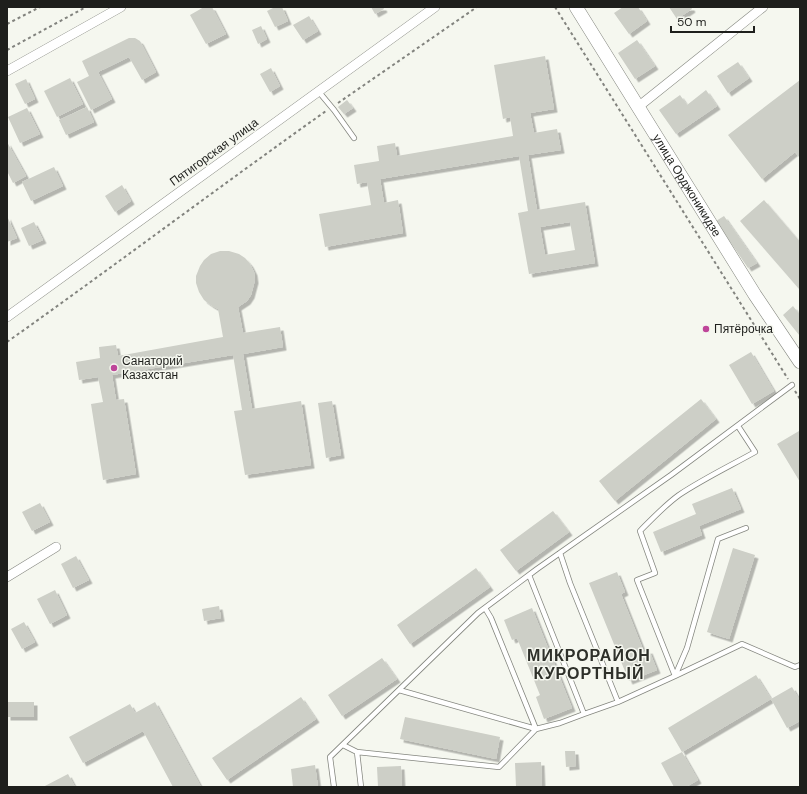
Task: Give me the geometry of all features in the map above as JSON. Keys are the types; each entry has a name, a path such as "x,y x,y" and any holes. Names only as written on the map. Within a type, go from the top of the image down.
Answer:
{"main road":[{"name":"улица Орджоникидзе","path":"576,7 755,295 800,362"}],"street":[{"path":"7,71 121,7"},
{"name":"Пятигорская улица","path":"7,317 435,7"},
{"path":"638,107 763,7"},
{"path":"7,577 56,547"}],"lane":[{"path":"319,92 354,138"},
{"path":"334,787 330,757 478,613 529,575 671,475 792,385"},
{"path":"675,676 637,580 655,573 640,531 679,496 755,452 738,426"},
{"path":"675,676 686,648 718,539 746,528"},
{"path":"560,553 570,583 618,702"},
{"path":"529,575 584,714"},
{"path":"485,608 491,618 536,729"},
{"path":"399,690 536,729 560,723 618,702 742,644 795,667 800,665"},
{"path":"342,745 357,752 499,767 536,729"},
{"path":"357,752 361,787"}],"path":[{"path":"7,24 40,7"},
{"path":"7,50 86,7"},
{"path":"7,342 228,181 477,7"},
{"path":"555,7 800,399"}],"building":[{"path":"204,7 212,7 226,34 206,44 190,15"},
{"path":"275,7 282,7 288,21 275,27 267,11"},
{"path":"371,7 383,7 384,9 375,14"},
{"path":"623,7 638,7 647,21 629,34 614,13"},
{"path":"669,7 691,7 692,9 677,19"},
{"path":"309,16 318,31 303,40 293,25"},
{"path":"261,26 267,39 258,44 252,30"},
{"path":"129,38 135,38 140,41 156,72 142,80 129,57 98,72 112,99 91,110 77,82 89,76 82,61"},
{"path":"637,40 655,66 635,79 618,53"},
{"path":"545,56 554,109 530,113 534,133 557,129 561,150 528,155 537,210 585,202 595,263 529,274 518,213 528,211 519,156 380,179 384,203 398,200 403,233 325,247 319,214 371,205 367,182 357,184 354,165 379,161 377,146 395,143 397,156 513,136 510,117 503,119 494,65","holes":["570,222 575,250 545,255 540,227"]},
{"path":"738,62 749,78 728,93 717,76"},
{"path":"271,68 280,86 270,92 260,74"},
{"path":"70,78 83,104 57,117 44,91"},
{"path":"26,79 35,99 25,104 15,84"},
{"path":"800,80 800,158 795,152 762,179 728,135"},
{"path":"706,90 717,106 676,134 659,110 680,95 687,105"},
{"path":"347,100 353,108 344,114 338,107"},
{"path":"87,107 94,122 66,135 59,120"},
{"path":"27,108 40,134 20,143 8,117"},
{"path":"7,142 26,176 13,183 7,171"},
{"path":"54,167 63,186 31,201 22,182"},
{"path":"122,185 131,201 115,212 105,196"},
{"path":"764,200 800,242 800,290 740,221"},
{"path":"7,216 17,238 7,242"},
{"path":"724,216 757,263 748,268 716,221"},
{"path":"34,222 43,240 29,246 21,228"},
{"name":"Санаторий Казахстан","path":"220,251 229,251 239,254 250,264 254,272 255,280 251,295 247,301 238,307 243,333 280,327 283,347 243,354 252,409 301,401 311,465 245,475 234,411 242,410 233,355 112,375 116,400 124,399 136,474 103,480 91,404 103,402 98,377 79,380 76,362 100,358 99,347 116,345 118,356 223,337 218,309 204,300 196,283 196,276 204,260 211,254"},
{"path":"793,306 800,315 800,336 783,315"},
{"path":"751,352 774,391 752,404 729,365"},
{"path":"701,399 716,419 615,501 599,481"},
{"path":"332,401 341,455 326,458 318,403"},
{"path":"799,431 800,433 800,482 777,444"},
{"path":"732,488 741,509 699,526 702,535 661,552 653,532 696,514 692,504"},
{"path":"40,503 50,522 32,531 22,512"},
{"path":"553,511 569,532 516,571 500,550"},
{"path":"733,548 755,555 729,639 707,632"},
{"path":"76,556 89,580 73,588 61,564"},
{"path":"476,568 490,587 410,644 397,625"},
{"path":"617,572 625,592 621,594 644,652 649,650 657,670 629,681 589,583"},
{"path":"55,590 67,615 50,624 37,599"},
{"path":"219,606 221,618 204,621 202,609"},
{"path":"532,608 572,708 544,719 536,697 540,695 517,638 512,640 504,620"},
{"path":"24,622 35,642 22,649 11,629"},
{"path":"382,658 397,679 342,716 328,695"},
{"path":"756,675 771,699 682,752 668,728"},
{"path":"792,687 800,701 800,721 787,728 771,699"},
{"path":"301,697 316,719 227,780 212,758"},
{"path":"7,702 34,702 34,717 7,717"},
{"path":"155,702 201,787 173,787 143,731 83,763 69,737 130,704 135,713"},
{"path":"405,717 500,737 496,759 400,739"},
{"path":"565,751 575,751 576,766 566,767"},
{"path":"682,752 698,780 686,787 674,787 661,763"},
{"path":"541,762 542,787 516,787 515,763"},
{"path":"315,765 318,787 293,787 291,769"},
{"path":"401,766 402,787 378,787 377,767"},
{"path":"68,774 75,787 43,787"}],"place":[{"name":"Пятёрочка","path":"706,329"},
{"name":"Санаторий Казахстан","path":"114,368"}],"district":[{"name":"МИКРОРАЙОН КУРОРТНЫЙ","path":"589,664"}]}
